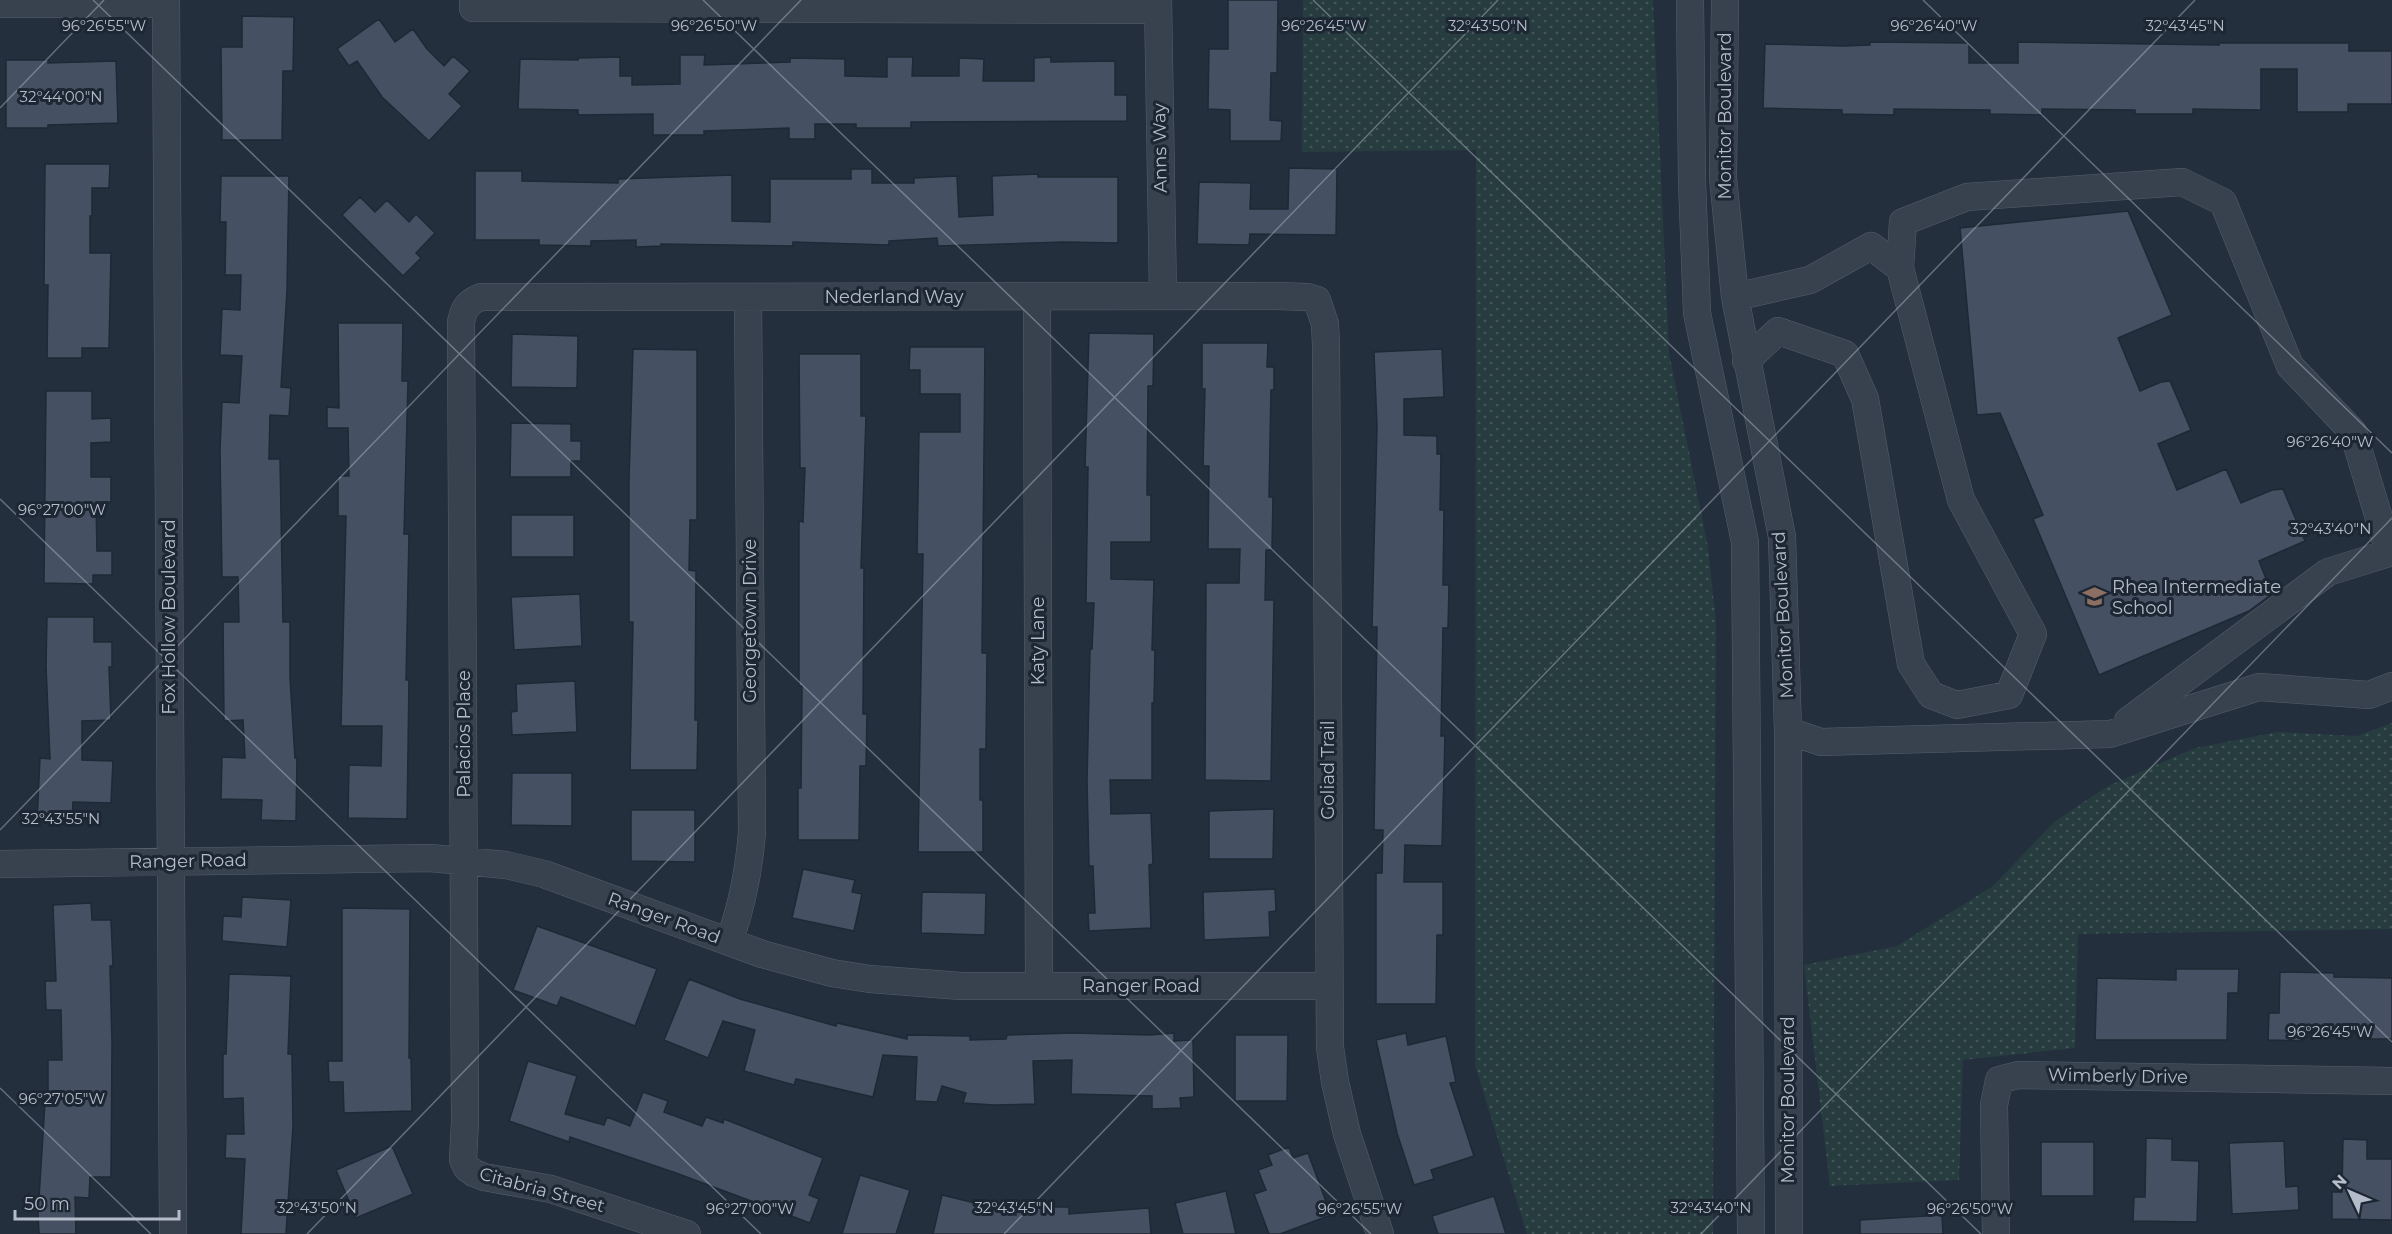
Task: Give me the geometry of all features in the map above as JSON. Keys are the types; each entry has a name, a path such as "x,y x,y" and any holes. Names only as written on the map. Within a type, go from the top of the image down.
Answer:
{"street":[{"name":"Monitor Boulevard","path":"1690,0 1692,181 1697,313 1745,542 1750,1234"},
{"name":"Monitor Boulevard","path":"1725,0 1723,178 1735,297 1782,537 1788,731 1789,1234"},
{"path":"0,4 166,2"},
{"name":"Fox Hollow Boulevard","path":"166,2 173,1234"},
{"path":"473,4 1158,5"},
{"name":"Anns Way","path":"1158,5 1163,296"},
{"path":"1746,361 1778,331 1845,354 1865,399 1911,664 1931,695 1957,705 2009,695 2033,634 1961,500 1900,268 1903,222 1967,196 2182,182 2223,202 2290,366 2353,432 2390,552 2328,572 2110,734"},
{"path":"1735,297 1810,280 1871,246 1900,268"},
{"name":"Nederland Way","path":"470,301 481,297 1037,296 1294,296 1317,300"},
{"name":"Katy Lane","path":"1037,296 1039,986"},
{"name":"Georgetown Drive","path":"729,942 742,905 749,872 752,832 748,297"},
{"name":"Goliad Trail","path":"1317,300 1325,324 1326,345 1330,1047 1335,1082 1347,1134 1380,1234"},
{"name":"Palacios Place","path":"467,1168 463,1160 461,322 464,310 470,301"},
{"path":"1788,731 1821,742 2110,734 2259,687 2369,696 2392,686"},
{"name":"Ranger Road","path":"0,864 430,858 464,861 506,865 544,874 793,964 870,979 961,986 1328,986"},
{"name":"Wimberly Drive","path":"1996,1234 1994,1105 1999,1080 2018,1075 2392,1081"},
{"name":"Citabria Street","path":"467,1168 484,1177 551,1189 687,1234"}],"green space":[{"path":"1303,0 1653,0 1669,353 1708,547 1716,623 1713,1234 1527,1234 1475,1065 1476,150 1302,152"},
{"path":"2392,723 2392,929 2078,934 2075,1048 1963,1060 1959,1180 1830,1186 1804,965 1897,946 1993,886 2055,821 2108,786 2195,748 2278,732 2357,736"}],"building":[{"path":"1228,0 1278,0 1277,73 1271,73 1270,120 1282,121 1281,141 1230,141 1230,110 1208,109 1209,49 1228,49"},
{"path":"242,16 294,17 293,71 283,71 282,140 222,140 221,47 242,47"},
{"path":"379,19 395,42 413,29 427,49 444,66 453,56 470,71 449,94 462,106 429,141 382,97 357,61 349,66 337,49"},
{"path":"1870,42 1969,43 1969,63 2018,63 2018,42 2219,45 2219,43 2349,43 2349,51 2392,51 2392,104 2348,104 2348,112 2297,112 2297,69 2261,69 2261,110 2193,109 2193,114 2135,114 2135,110 2042,109 2042,115 1990,114 1990,110 1894,109 1894,115 1842,114 1842,110 1763,108 1765,44 1843,46 1870,45"},
{"path":"680,55 705,55 704,65 790,62 790,58 845,59 845,76 887,77 887,57 913,57 912,76 959,76 959,58 984,59 983,81 1034,81 1034,58 1051,57 1051,62 1115,61 1115,95 1127,95 1127,121 911,122 911,128 856,128 856,124 815,124 815,139 789,139 789,128 704,131 704,135 653,135 653,114 578,115 578,110 518,109 520,59 578,60 578,58 620,57 620,76 632,76 632,85 680,84"},
{"path":"6,60 49,60 48,63 116,61 118,123 48,125 48,128 6,128"},
{"path":"45,164 110,164 109,188 92,188 92,216 90,216 90,253 111,253 109,348 82,348 82,358 47,358 48,285 44,285"},
{"path":"1289,168 1337,169 1336,235 1250,234 1249,245 1197,244 1199,182 1251,183 1250,209 1288,209"},
{"path":"851,169 872,169 872,183 914,183 914,178 957,176 959,217 993,215 992,176 1038,174 1038,177 1118,177 1118,243 1064,242 938,246 937,238 889,241 889,245 793,242 793,246 661,244 661,246 636,247 636,240 591,241 591,246 539,245 539,240 475,240 475,171 522,171 522,181 618,183 618,179 732,175 732,221 770,222 770,179 851,179"},
{"path":"221,176 289,176 287,291 281,387 291,388 289,416 270,415 269,459 280,459 283,622 290,622 290,678 295,758 297,758 296,821 261,820 262,800 221,799 222,757 245,758 243,720 224,721 223,622 239,622 238,577 222,577 220,450 222,402 239,403 242,356 220,355 222,309 240,310 241,275 225,275 226,222 220,222"},
{"path":"360,197 375,212 387,200 409,222 416,214 435,233 416,253 421,258 403,276 342,215"},
{"path":"2128,211 2172,315 2118,338 2140,391 2161,382 2170,381 2191,430 2158,444 2177,490 2226,469 2241,503 2272,490 2283,489 2305,541 2259,561 2272,594 2249,611 2099,675 2033,519 2043,515 2000,413 1977,415 1960,228"},
{"path":"338,323 403,323 402,381 408,381 404,534 409,534 406,680 409,680 407,819 348,818 349,765 381,766 382,726 341,726 346,516 338,516 338,476 349,476 348,428 327,428 327,407 339,408"},
{"path":"1089,333 1154,334 1153,386 1148,386 1147,495 1151,495 1151,542 1111,542 1111,579 1154,580 1152,780 1110,780 1111,814 1151,813 1153,864 1149,865 1151,928 1089,931 1088,913 1095,913 1093,866 1089,866 1087,781 1090,649 1092,649 1094,603 1086,603 1088,467 1085,467"},
{"path":"512,334 578,336 577,388 511,387"},
{"path":"1202,343 1268,343 1267,367 1274,367 1274,390 1271,390 1269,497 1273,497 1272,550 1266,550 1265,600 1274,600 1271,781 1205,780 1206,583 1239,583 1240,549 1208,549 1209,466 1203,466 1205,389 1202,389"},
{"path":"910,347 985,347 982,653 987,653 986,749 980,749 983,852 918,852 923,554 917,554 919,432 960,432 960,394 920,394 920,370 909,370"},
{"path":"633,349 697,350 697,520 690,520 689,570 696,571 697,770 630,770 633,622 629,622 629,478"},
{"path":"1442,349 1444,397 1404,399 1404,435 1437,436 1437,454 1441,454 1440,510 1444,510 1443,585 1449,585 1448,628 1443,628 1441,736 1445,736 1442,846 1405,845 1404,882 1443,882 1443,935 1437,935 1436,1004 1376,1004 1376,873 1382,873 1383,830 1374,830 1377,627 1372,627 1377,427 1374,352"},
{"path":"799,354 861,354 861,416 866,416 861,568 864,568 863,714 867,714 866,766 860,766 859,840 798,840 802,686 799,686 799,521 803,522 805,468 800,468"},
{"path":"46,391 92,391 92,419 111,418 111,442 91,443 91,477 111,477 111,502 96,502 97,551 112,551 112,575 93,575 93,584 44,583"},
{"path":"511,423 571,424 571,441 581,441 581,461 571,461 571,477 510,477"},
{"path":"511,515 574,515 574,557 511,557"},
{"path":"580,594 582,646 514,650 511,597"},
{"path":"47,617 94,617 94,642 112,642 112,667 109,667 111,720 82,721 82,760 113,761 111,803 73,802 72,822 37,821 40,758 50,759 46,666"},
{"path":"575,681 577,732 512,735 511,712 517,711 516,684"},
{"path":"512,773 572,773 572,826 511,825"},
{"path":"1274,809 1273,859 1209,859 1209,811"},
{"path":"631,810 695,810 695,862 631,861"},
{"path":"803,869 855,880 852,892 862,894 854,931 792,918"},
{"path":"1275,889 1276,911 1269,912 1270,937 1204,940 1203,892"},
{"path":"922,892 986,893 985,935 921,933"},
{"path":"242,897 291,900 287,947 222,941 223,916 241,917"},
{"path":"91,903 92,920 111,920 113,966 110,966 111,1177 90,1177 89,1198 75,1197 76,1234 39,1234 38,1214 45,1102 48,1102 48,1060 62,1060 61,1010 46,1010 45,981 56,981 53,905"},
{"path":"342,908 410,909 409,1058 411,1058 412,1111 344,1113 343,1082 329,1082 328,1061 342,1061"},
{"path":"537,926 657,969 635,1026 561,997 557,1006 513,990"},
{"path":"2176,969 2239,969 2238,993 2228,993 2227,1040 2095,1040 2097,978 2176,980"},
{"path":"2280,972 2334,973 2334,977 2392,978 2392,1039 2365,1039 2365,1033 2304,1032 2304,1041 2268,1040 2269,1013 2279,1013"},
{"path":"229,974 291,976 288,1054 292,1054 293,1126 286,1234 241,1234 245,1159 225,1158 226,1134 244,1134 243,1098 223,1099 223,1054 226,1054"},
{"path":"689,979 740,999 836,1026 837,1023 907,1039 907,1035 970,1036 970,1040 1006,1039 1007,1035 1174,1033 1174,1041 1193,1040 1194,1097 1180,1098 1181,1108 1152,1109 1152,1096 1071,1094 1072,1060 1033,1061 1035,1104 963,1103 966,1093 942,1086 937,1102 915,1101 917,1057 883,1055 873,1097 796,1079 794,1085 744,1071 755,1030 723,1021 708,1058 664,1040"},
{"path":"1406,1033 1408,1045 1446,1036 1456,1082 1450,1083 1474,1156 1431,1170 1434,1179 1414,1185 1397,1133 1376,1040"},
{"path":"1235,1035 1288,1035 1287,1101 1235,1101"},
{"path":"528,1061 577,1076 565,1114 604,1125 607,1117 630,1126 643,1092 668,1101 664,1112 702,1126 706,1117 723,1123 724,1119 823,1158 809,1195 819,1199 810,1223 676,1173 570,1137 569,1142 509,1121"},
{"path":"2146,1138 2172,1139 2172,1160 2199,1161 2197,1222 2133,1221 2134,1197 2145,1197"},
{"path":"2343,1139 2367,1140 2367,1159 2392,1159 2392,1220 2332,1219 2332,1192 2342,1192"},
{"path":"2284,1141 2286,1187 2298,1186 2299,1210 2232,1214 2229,1143"},
{"path":"2041,1142 2094,1142 2094,1196 2041,1196"},
{"path":"392,1146 413,1194 356,1218 336,1170"},
{"path":"1289,1147 1293,1158 1308,1153 1331,1215 1280,1234 1269,1234 1254,1194 1266,1190 1258,1170 1272,1165 1268,1155"},
{"path":"860,1175 910,1190 896,1234 842,1234"},
{"path":"1226,1191 1236,1234 1183,1234 1175,1203"},
{"path":"942,1195 975,1203 974,1206 1016,1215 1016,1207 1069,1207 1069,1214 1149,1208 1151,1234 933,1234"},
{"path":"1494,1196 1506,1234 1438,1234 1432,1216"},
{"path":"1942,1215 1943,1234 1860,1234 1860,1220"}],"place":[{"name":"Rhea Intermediate School","path":"2094,597"}]}
